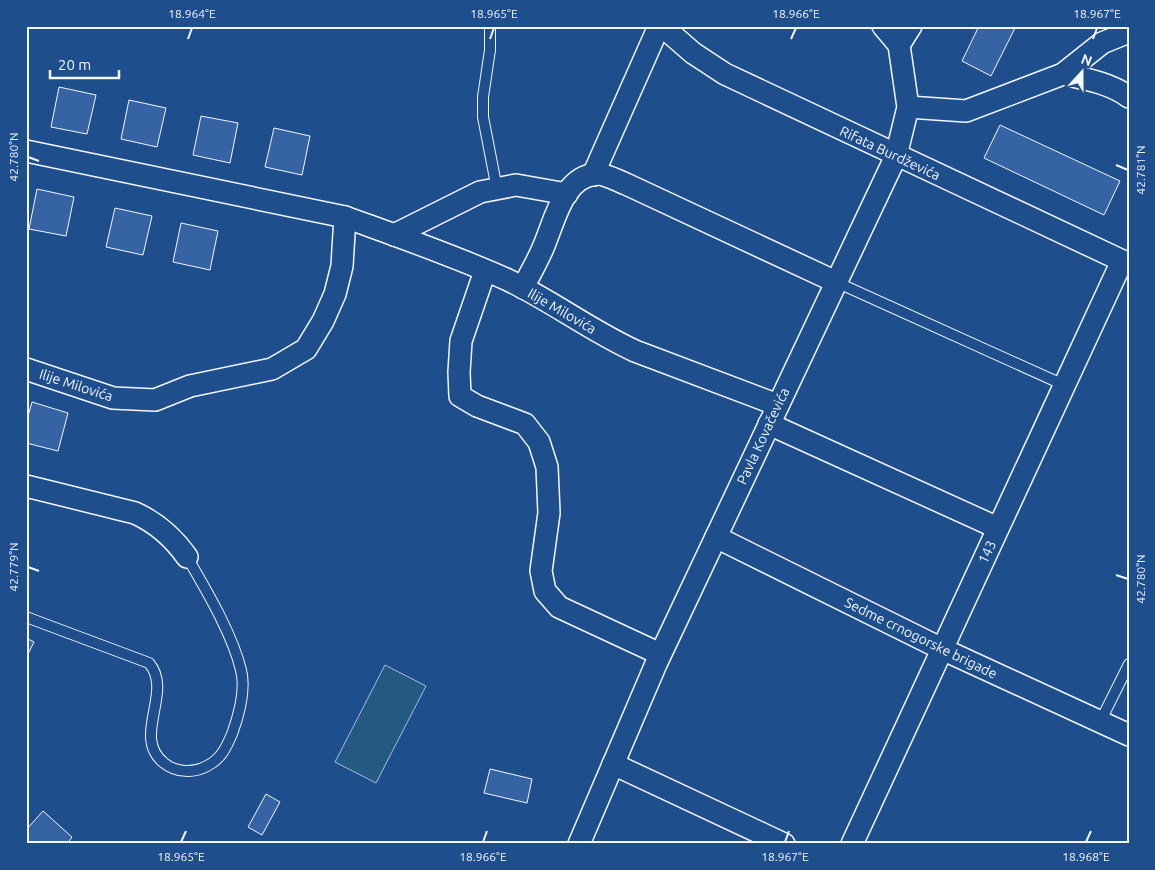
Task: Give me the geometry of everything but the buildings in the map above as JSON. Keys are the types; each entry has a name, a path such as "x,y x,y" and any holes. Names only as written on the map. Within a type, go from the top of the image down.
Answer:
{"street":[{"path":"593,175 660,26"},
{"name":"Rifata Burdževića","path":"660,26 693,53 725,74 896,156 1126,261"},
{"path":"883,26 899,46 911,26"},
{"path":"908,107 966,111 1064,74 1102,43 1129,32"},
{"name":"Pavla Kovačevića","path":"579,844 660,654 896,156 908,107 899,46"},
{"path":"1064,74 1094,80 1120,90 1129,97"},
{"name":"Ilije Milovića","path":"26,151 345,217 394,235 523,288 614,341 774,414 998,528"},
{"path":"523,288 572,186 588,176 599,174 626,184 836,282"},
{"path":"394,235 480,192 516,185 567,194"},
{"name":"Ilije Milovića","path":"26,369 114,398 155,400 190,386 272,370 306,349 323,321 336,294 342,266 345,217"},
{"name":"143","path":"852,844 1064,385 1126,261"},
{"path":"485,271 460,341 458,372 460,396 477,406 524,424 539,442 547,467 549,513 541,571 545,591 558,607 660,654"},
{"path":"26,486 135,513 148,519 170,535 187,557"},
{"name":"Sedme crnogorske brigade","path":"716,537 942,649 1129,734"},
{"path":"613,764 784,844"}],"lane":[{"path":"490,26 490,50 483,97 483,116 496,189"},
{"path":"836,282 1064,385"},
{"path":"26,617 149,664 158,680 150,738 156,754 172,768 182,771 204,768 220,756 236,723 242,688 241,671 216,608 187,557"},
{"path":"1100,722 1129,664"}],"shaded area":[{"path":"385,665 426,686 376,783 335,762"}]}
